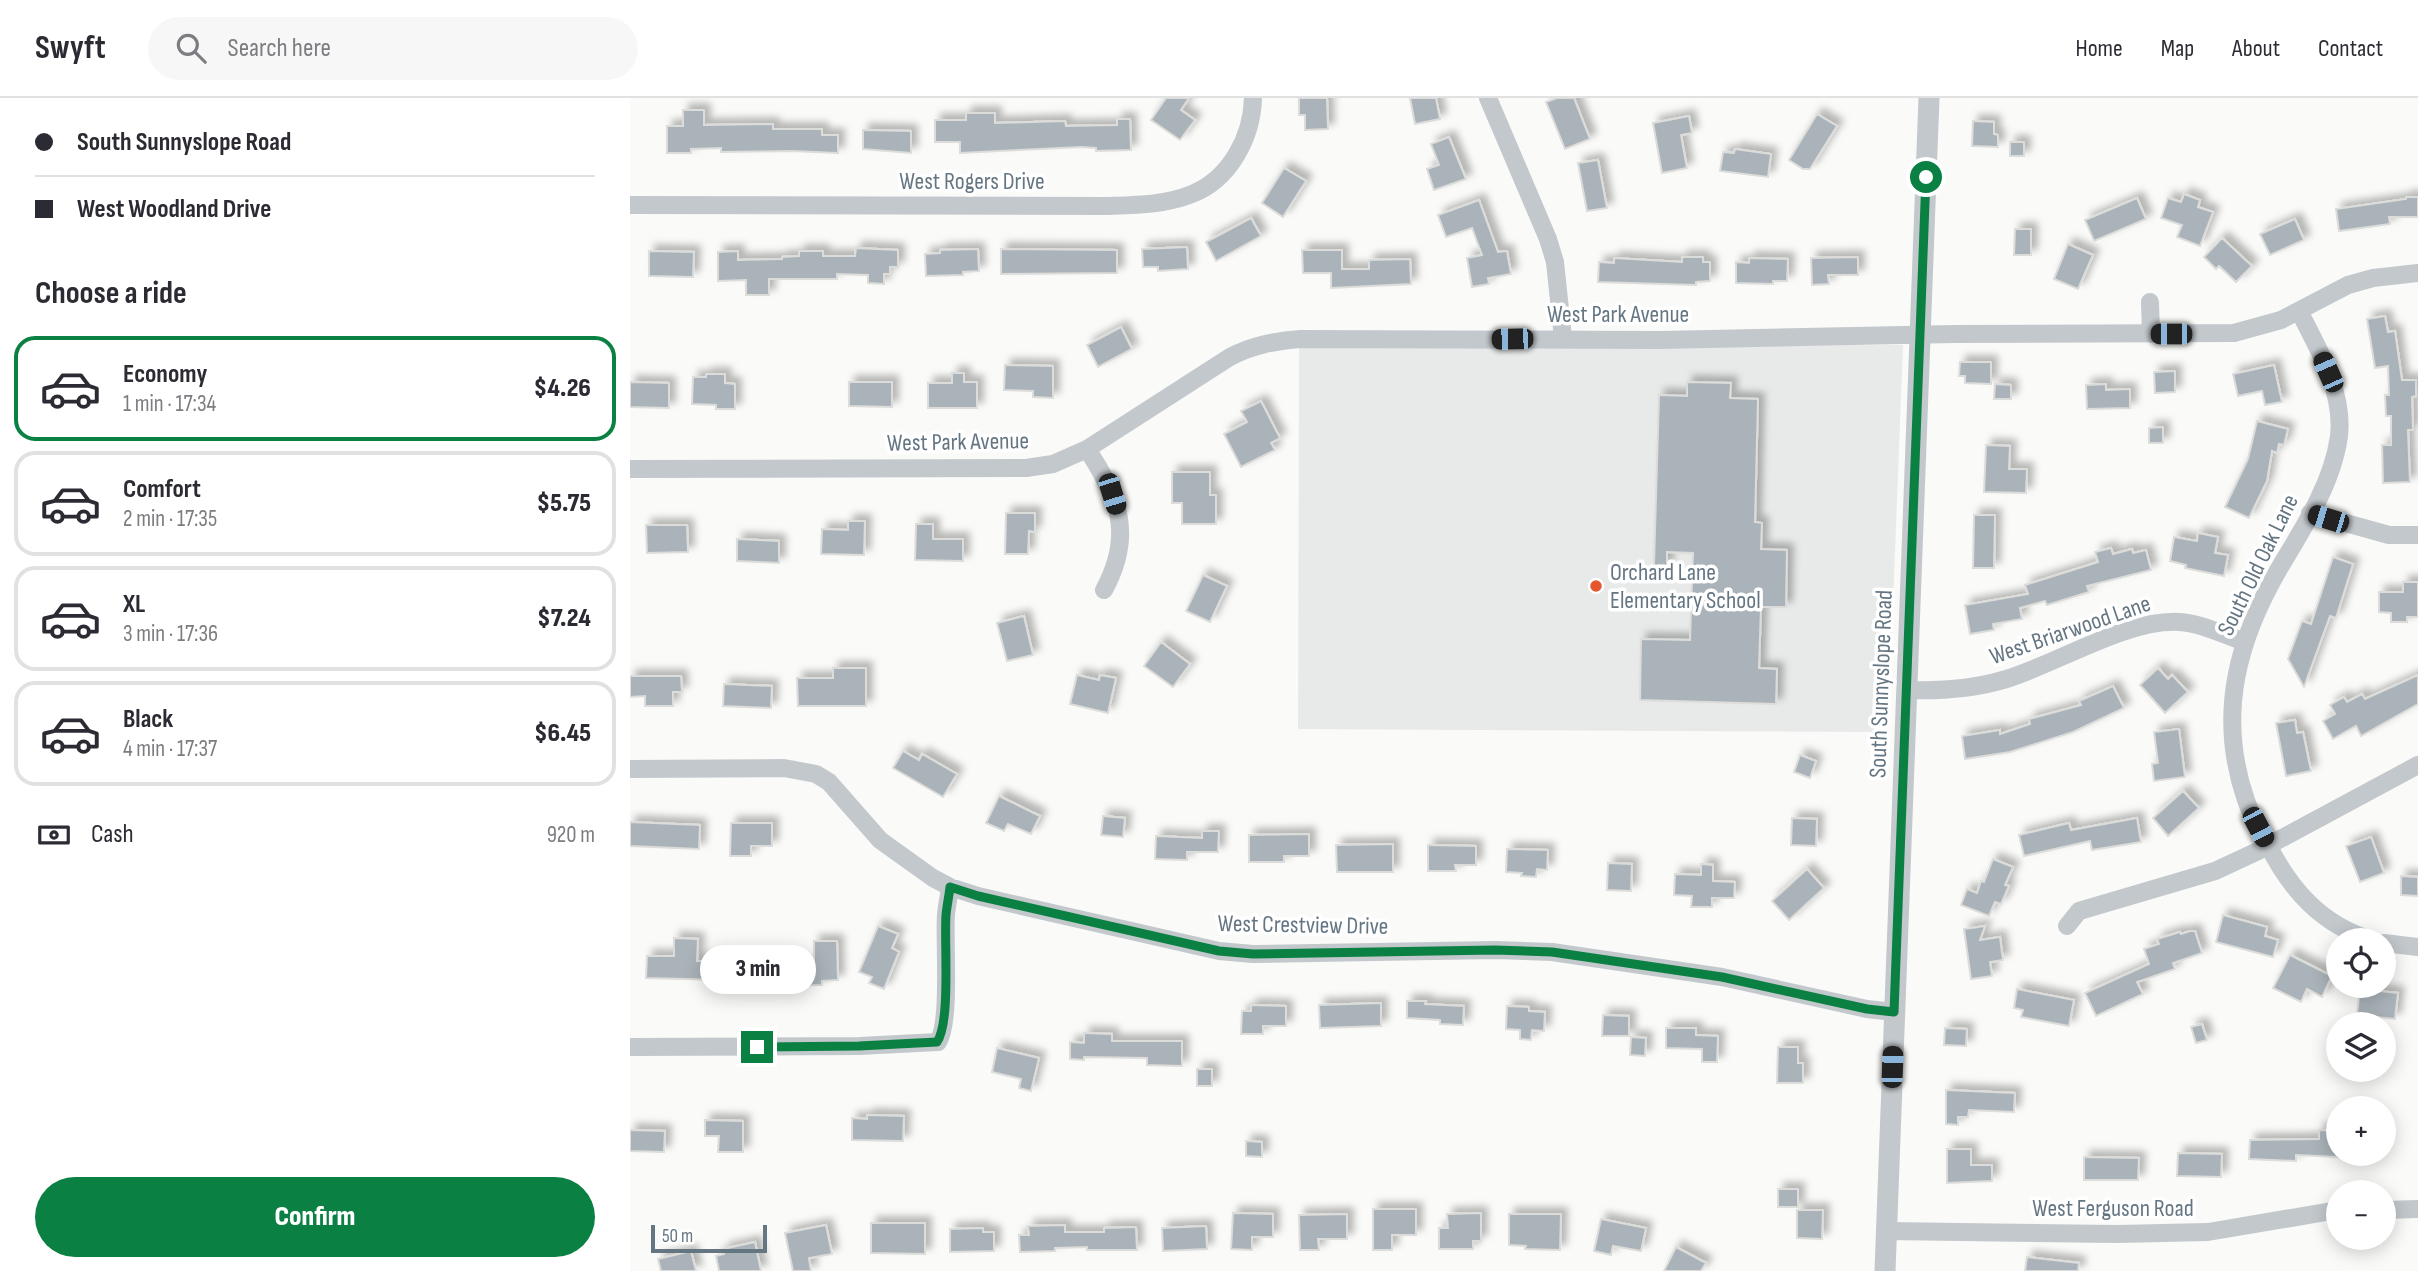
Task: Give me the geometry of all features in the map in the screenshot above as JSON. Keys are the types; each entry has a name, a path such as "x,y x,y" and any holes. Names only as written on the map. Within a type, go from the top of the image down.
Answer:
{"street":[{"name":"West Rogers Drive","path":"630,205 1106,206 1165,202 1194,194 1207,186 1234,159 1250,126 1253,98"},
{"path":"1488,98 1548,239 1555,262 1563,338"},
{"name":"South Sunnyslope Road","path":"1885,1271 1929,98"},
{"name":"West Park Avenue","path":"630,469 1026,468 1053,464 1087,449 1230,357 1247,348 1274,341 1563,338 1660,340 2234,333 2257,328 2299,311 2348,285 2373,278 2418,273"},
{"path":"2150,302 2151,334"},
{"name":"South Old Oak Lane","path":"2299,311 2328,372 2339,416 2339,434 2335,454 2310,513 2274,576 2245,642 2231,705 2232,736 2236,767 2245,798 2277,863 2319,913 2342,928"},
{"path":"1087,449 1112,494 1121,520 1119,556 1104,590"},
{"path":"2310,513 2389,535 2418,535"},
{"name":"West Briarwood Lane","path":"1908,691 1944,691 2005,680 2126,632 2160,622 2192,624 2245,642"},
{"path":"2067,926 2079,911 2215,871 2418,765"},
{"name":"West Crestview Drive","path":"630,769 784,768 816,774 829,782 880,839 933,878 950,887 978,896 1219,951 1253,954 1495,950 1552,952 1722,977 1867,1009 1894,1012"},
{"path":"630,1047 871,1046 937,1042 944,1013 946,913 950,887"},
{"path":"2396,944 2418,947"},
{"path":"2396,1210 2418,1209"},
{"name":"West Ferguson Road","path":"1886,1231 2208,1233 2326,1212"}],"shaded area":[{"name":"Orchard Lane Elementary School","path":"1903,345 1888,732 1298,729 1299,347"}],"building":[{"path":"1166,98 1189,98 1181,110 1195,120 1180,140 1151,120"},
{"path":"1299,98 1327,98 1328,129 1305,130 1305,115 1299,115"},
{"path":"1410,98 1436,98 1440,119 1415,124"},
{"path":"1557,98 1574,98 1590,139 1565,149 1546,102"},
{"path":"683,110 704,110 704,125 773,124 773,129 822,129 822,135 838,135 838,153 721,152 721,148 691,149 691,153 667,153 667,126 683,126"},
{"path":"966,113 995,113 995,123 1065,121 1066,126 1117,125 1117,119 1130,119 1131,150 1096,151 1096,148 1081,147 960,153 960,142 935,142 935,120 966,120"},
{"path":"1817,114 1837,126 1810,169 1803,169 1789,160"},
{"path":"1689,116 1692,133 1681,135 1687,168 1662,173 1653,123"},
{"path":"1973,121 1994,122 1998,147 1972,146"},
{"path":"863,130 911,131 911,153 863,149"},
{"path":"1449,137 1466,179 1434,190 1427,169 1439,165 1431,144"},
{"path":"2010,142 2024,142 2024,156 2010,156"},
{"path":"1735,149 1771,154 1768,177 1720,171 1723,152 1734,153"},
{"path":"1598,160 1607,208 1587,211 1578,163"},
{"path":"1284,168 1306,181 1283,217 1262,203"},
{"path":"2184,194 2200,200 2198,207 2213,212 2200,246 2177,237 2182,225 2161,218 2168,198 2181,202"},
{"path":"2418,197 2418,217 2389,217 2390,224 2339,231 2336,209"},
{"path":"2137,198 2146,219 2094,241 2085,220"},
{"path":"1479,200 1498,252 1507,251 1511,274 1488,278 1489,284 1472,287 1467,258 1482,255 1472,228 1446,237 1438,215"},
{"path":"1251,218 1261,236 1216,261 1206,242"},
{"path":"2295,219 2304,240 2270,255 2260,234"},
{"path":"2015,229 2031,229 2031,255 2014,255"},
{"path":"2222,238 2252,266 2236,282 2219,266 2216,269 2204,257"},
{"path":"2068,244 2093,255 2078,289 2054,279"},
{"path":"1187,247 1188,269 1158,271 1158,267 1143,267 1142,249"},
{"path":"856,248 898,250 898,267 890,267 890,274 884,274 884,284 868,283 868,275 837,274 837,279 769,279 769,295 746,295 746,280 718,281 718,252 738,251 738,260 782,259 799,256 799,251 823,251 823,256 855,256"},
{"path":"978,249 979,271 963,272 963,275 926,276 925,254 940,253 940,250"},
{"path":"1001,249 1117,250 1117,273 1001,274"},
{"path":"1302,250 1342,250 1342,269 1369,269 1369,260 1410,259 1411,284 1331,288 1331,273 1303,273"},
{"path":"649,251 694,252 693,277 649,276"},
{"path":"1682,257 1703,257 1703,262 1710,262 1710,281 1696,282 1696,285 1598,282 1599,262 1614,263 1614,258 1682,262"},
{"path":"1858,257 1858,275 1828,275 1829,284 1812,285 1811,258"},
{"path":"1749,258 1788,259 1787,281 1773,281 1773,284 1736,283 1736,262 1749,263"},
{"path":"2385,316 2388,332 2395,331 2402,380 2416,380 2416,396 2412,397 2413,430 2408,430 2410,482 2383,483 2382,445 2391,445 2391,416 2386,416 2385,395 2389,395 2388,366 2375,368 2367,319"},
{"path":"1121,327 1132,349 1098,367 1087,345"},
{"path":"1960,362 1991,362 1991,384 1965,383 1965,376 1959,376"},
{"path":"1005,365 1053,366 1053,398 1033,397 1033,391 1004,390"},
{"path":"2274,365 2282,402 2265,405 2262,391 2238,396 2233,374"},
{"path":"2175,371 2175,392 2155,393 2154,372"},
{"path":"952,373 964,373 964,382 977,382 977,408 928,408 928,383 952,383"},
{"path":"706,374 725,374 725,383 735,384 735,409 716,409 716,405 692,404 693,377 706,377"},
{"path":"630,382 669,383 669,408 630,407"},
{"path":"849,382 892,382 892,407 849,406"},
{"path":"1687,382 1731,383 1730,398 1758,399 1755,522 1762,523 1761,549 1787,550 1786,607 1761,607 1759,668 1777,669 1776,704 1640,700 1641,639 1690,640 1693,553 1667,552 1667,566 1654,565 1659,395 1687,396"},
{"path":"1995,384 2011,385 2011,399 1994,399"},
{"path":"2106,384 2106,390 2130,389 2130,408 2087,409 2086,385"},
{"path":"1261,401 1280,438 1271,443 1275,450 1241,467 1224,434 1247,422 1241,411"},
{"path":"2257,421 2288,429 2284,445 2279,444 2277,453 2272,451 2267,481 2249,518 2225,507 2248,459"},
{"path":"2163,427 2163,443 2149,443 2149,428"},
{"path":"1986,445 2010,446 2009,469 2027,469 2026,493 1984,492"},
{"path":"1172,472 1210,472 1210,495 1216,495 1216,524 1182,524 1182,503 1172,503"},
{"path":"1006,513 1035,513 1035,532 1029,531 1028,554 1005,554"},
{"path":"1974,515 1995,515 1994,568 1973,568"},
{"path":"848,521 865,521 864,555 821,554 822,529 848,530"},
{"path":"916,524 933,524 933,539 963,539 963,561 915,560"},
{"path":"646,525 687,525 688,552 647,553"},
{"path":"2198,533 2218,537 2215,553 2228,555 2224,576 2185,568 2186,565 2170,561 2174,537 2197,541"},
{"path":"737,539 779,541 779,563 737,561"},
{"path":"2111,548 2113,554 2132,549 2133,553 2146,550 2151,570 2087,586 2089,592 2047,605 2045,601 2020,608 2022,619 1993,624 1994,630 1970,634 1965,605 2028,594 2025,585 2098,562 2095,552"},
{"path":"2333,557 2353,564 2336,618 2330,616 2304,687 2288,659 2302,621 2311,624"},
{"path":"1203,575 1227,586 1210,622 1186,611"},
{"path":"2403,582 2418,582 2418,617 2407,617 2407,622 2391,622 2391,613 2379,612 2379,592 2403,592"},
{"path":"1024,616 1033,655 1007,661 997,623"},
{"path":"1161,642 1190,664 1173,687 1144,666"},
{"path":"833,668 866,668 866,706 798,706 797,678 833,678"},
{"path":"2158,668 2168,679 2172,675 2188,692 2165,713 2140,685"},
{"path":"1077,675 1099,680 1100,675 1116,678 1108,713 1070,704"},
{"path":"2418,675 2418,704 2361,736 2356,726 2333,739 2323,721 2335,714 2330,705 2344,697 2347,702 2362,694 2365,699"},
{"path":"630,676 681,676 682,692 673,692 673,706 645,706 645,696 630,697"},
{"path":"724,684 772,686 771,708 723,706"},
{"path":"2113,686 2124,708 2073,732 2010,752 1965,759 1962,736 2000,730 2000,734 2030,724 2029,719 2081,705 2079,701"},
{"path":"2295,720 2297,733 2303,732 2311,771 2286,776 2276,723"},
{"path":"2179,729 2185,777 2154,781 2152,764 2158,763 2154,732"},
{"path":"903,751 919,760 922,754 957,774 943,797 893,768"},
{"path":"1800,755 1816,761 1810,778 1794,772"},
{"path":"2183,791 2199,808 2168,836 2153,818"},
{"path":"999,796 1040,816 1031,834 1008,824 1004,831 986,823"},
{"path":"1103,816 1125,818 1123,837 1101,835"},
{"path":"1792,818 1817,819 1816,846 1791,845"},
{"path":"2137,818 2141,842 2092,850 2090,841 2024,856 2019,835 2069,823 2071,830"},
{"path":"630,822 700,825 699,849 630,846"},
{"path":"731,823 772,823 772,846 751,846 751,856 730,856"},
{"path":"1202,831 1219,831 1218,852 1187,852 1187,860 1155,859 1156,836 1202,838"},
{"path":"1309,834 1309,856 1284,856 1284,862 1249,862 1249,835"},
{"path":"2371,837 2384,873 2360,882 2346,846"},
{"path":"1393,844 1393,872 1337,872 1336,845"},
{"path":"1428,845 1476,846 1476,865 1455,865 1456,871 1428,871"},
{"path":"1507,849 1548,850 1547,870 1537,869 1536,877 1506,872"},
{"path":"1993,859 2013,867 2001,904 1995,902 1989,916 1961,905 1967,889 1977,893"},
{"path":"1608,863 1632,864 1631,891 1607,890"},
{"path":"1701,864 1713,865 1713,881 1735,882 1734,898 1712,898 1712,907 1691,907 1692,896 1674,895 1675,874 1701,875"},
{"path":"1807,869 1824,888 1789,920 1772,901"},
{"path":"2401,876 2418,877 2418,896 2401,895"},
{"path":"2223,915 2267,927 2265,936 2278,940 2273,957 2216,942"},
{"path":"878,926 898,934 892,948 899,952 884,989 869,983 872,977 859,972"},
{"path":"1985,926 1980,940 2000,937 2003,960 1990,962 1992,976 1971,979 1964,929"},
{"path":"2195,931 2202,953 2173,963 2175,969 2137,982 2143,994 2096,1016 2085,993 2149,964 2144,949 2159,944 2157,939"},
{"path":"674,938 698,939 697,961 761,961 761,981 646,978 647,956 674,956"},
{"path":"814,941 837,941 838,980 822,981 822,985 789,986 789,966 814,965"},
{"path":"2290,955 2326,973 2326,989 2322,997 2307,989 2301,1002 2273,988"},
{"path":"2017,989 2074,1000 2069,1026 2021,1017 2023,1010 2014,1008"},
{"path":"2398,993 2396,1012 2357,1012 2359,998 2396,998"},
{"path":"1407,1001 1464,1006 1463,1025 1440,1024 1440,1020 1407,1018"},
{"path":"1381,1003 1381,1026 1320,1028 1319,1005"},
{"path":"1251,1005 1286,1006 1286,1026 1263,1026 1263,1034 1241,1034 1242,1011 1251,1011"},
{"path":"1507,1006 1529,1007 1529,1011 1545,1012 1544,1031 1532,1030 1531,1040 1520,1039 1520,1030 1506,1029"},
{"path":"1603,1015 1629,1016 1629,1036 1602,1036"},
{"path":"2202,1024 2207,1040 2196,1043 2191,1027"},
{"path":"1666,1028 1696,1028 1696,1035 1718,1036 1717,1062 1702,1062 1702,1049 1666,1048"},
{"path":"1945,1028 1967,1029 1966,1046 1944,1045"},
{"path":"1084,1033 1112,1034 1112,1041 1182,1041 1182,1066 1147,1065 1147,1058 1070,1059 1070,1042 1084,1043"},
{"path":"1631,1037 1646,1038 1645,1056 1630,1055"},
{"path":"1778,1047 1798,1047 1798,1063 1803,1063 1803,1083 1777,1083"},
{"path":"997,1048 1039,1058 1031,1091 1019,1088 1021,1079 992,1072"},
{"path":"1197,1069 1212,1069 1212,1086 1197,1086"},
{"path":"1946,1090 2015,1093 2014,1112 1969,1110 1968,1117 1958,1117 1958,1125 1946,1124"},
{"path":"867,1115 904,1116 903,1141 852,1140 852,1118 867,1119"},
{"path":"705,1120 743,1121 743,1152 718,1152 719,1136 705,1136"},
{"path":"630,1130 665,1131 664,1152 630,1151"},
{"path":"2319,1130 2326,1130 2326,1156 2296,1155 2296,1161 2249,1159 2250,1140 2319,1139"},
{"path":"1246,1141 1262,1142 1262,1157 1246,1156"},
{"path":"1947,1149 1971,1149 1971,1165 1992,1165 1992,1181 1947,1183"},
{"path":"2178,1153 2222,1154 2221,1177 2177,1176"},
{"path":"2084,1157 2139,1158 2138,1180 2084,1180"},
{"path":"1778,1189 1798,1189 1798,1207 1778,1207"},
{"path":"1373,1209 1416,1209 1416,1235 1392,1235 1392,1250 1373,1250"},
{"path":"1797,1210 1823,1210 1822,1239 1797,1238"},
{"path":"1233,1213 1273,1214 1273,1237 1252,1237 1252,1250 1231,1249"},
{"path":"1481,1213 1481,1241 1473,1241 1473,1249 1439,1249 1439,1228 1448,1228 1447,1214"},
{"path":"1347,1214 1347,1239 1318,1239 1319,1250 1300,1250 1299,1215"},
{"path":"1509,1214 1561,1214 1560,1250 1525,1249 1526,1246 1509,1245"},
{"path":"1601,1219 1646,1228 1641,1251 1613,1246 1611,1255 1594,1251"},
{"path":"871,1223 925,1223 925,1254 871,1253"},
{"path":"826,1225 832,1254 809,1258 811,1271 793,1271 785,1233"},
{"path":"1065,1225 1065,1232 1104,1232 1104,1228 1136,1227 1137,1250 1087,1250 1087,1247 1020,1252 1019,1235 1029,1235 1028,1226"},
{"path":"1206,1226 1207,1249 1163,1251 1162,1228"},
{"path":"983,1228 983,1232 994,1232 994,1251 950,1252 950,1229"},
{"path":"755,1242 761,1271 719,1271 716,1256 724,1254 723,1249"},
{"path":"1676,1247 1706,1263 1701,1271 1664,1271"},
{"path":"691,1251 696,1271 661,1271 658,1259"},
{"path":"2027,1257 2079,1263 2078,1271 2025,1271"}],"place":[{"name":"Orchard Lane Elementary School","path":"1596,586"}],"route":[{"path":"757,1047 937,1042 942,1031 944,1013 946,913 950,887 978,896 1219,951 1253,954 1495,950 1552,952 1722,977 1867,1009 1894,1012 1926,177"}]}
